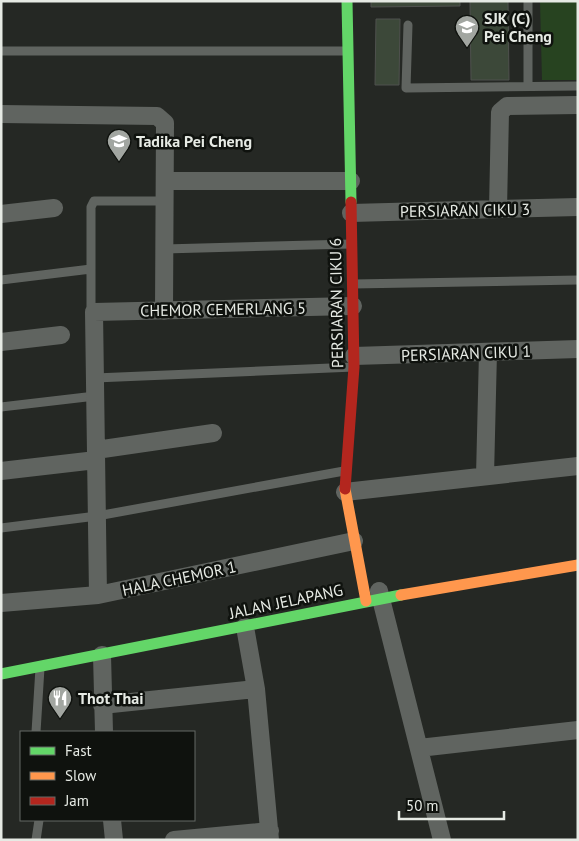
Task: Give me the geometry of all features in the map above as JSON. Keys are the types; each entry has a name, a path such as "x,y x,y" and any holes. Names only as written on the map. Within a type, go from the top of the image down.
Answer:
{"main road":[{"name":"PERSIARAN CIKU 6","path":"347,1 354,362 345,470 345,492 354,541 372,596"},
{"name":"JALAN JELAPANG","path":"68,649 578,558"},
{"name":"JALAN JELAPANG","path":"1,674 245,627 372,596 578,565"}],"street":[{"path":"498,209 500,112 507,106 578,105"},
{"path":"1,114 157,116 165,123 164,311"},
{"path":"165,181 351,181"},
{"name":"PERSIARAN CIKU 3","path":"351,213 578,207"},
{"path":"1,214 54,208"},
{"name":"CHEMOR CEMERLANG 5","path":"94,312 353,306"},
{"path":"94,312 98,595"},
{"path":"1,342 61,335"},
{"name":"PERSIARAN CIKU 1","path":"354,362 488,352 578,349"},
{"path":"485,476 488,352"},
{"path":"1,471 213,433"},
{"path":"345,492 578,466"},
{"name":"HALA CHEMOR 1","path":"1,603 98,595 354,541"},
{"path":"372,596 419,748 442,840"},
{"path":"174,840 270,835 256,689 245,627"},
{"path":"102,655 104,731"},
{"path":"102,704 256,689"},
{"path":"419,748 578,730"},
{"path":"112,821 114,840"}],"lane":[{"path":"528,1 528,86"},
{"path":"408,25 406,88 578,86"},
{"path":"1,51 348,51"},
{"path":"94,312 91,308 91,206 94,201 165,201"},
{"path":"164,249 352,244"},
{"path":"1,280 91,270"},
{"path":"353,284 578,280"},
{"path":"94,378 354,362"},
{"path":"1,407 95,396"},
{"path":"1,528 97,516 345,470"},
{"path":"36,731 40,668"},
{"path":"36,840 39,821"}],"green space":[{"path":"540,1 578,1 578,80 542,80"}],"building":[{"path":"371,1 460,1 460,6 371,7"},
{"path":"470,1 508,1 509,80 471,80"},
{"path":"376,19 400,19 399,85 375,85"}],"traffic: fast":[{"path":"347,1 351,202"},
{"path":"1,674 401,595"}],"traffic: slow":[{"path":"345,489 366,601"},
{"path":"401,595 578,565"}],"traffic: jam":[{"path":"345,489 354,367 351,202"}],"place":[{"name":"SJK (C) Pei Cheng","path":"467,48"},
{"name":"Tadika Pei Cheng","path":"119,162"},
{"name":"Thot Thai","path":"60,719"}]}
